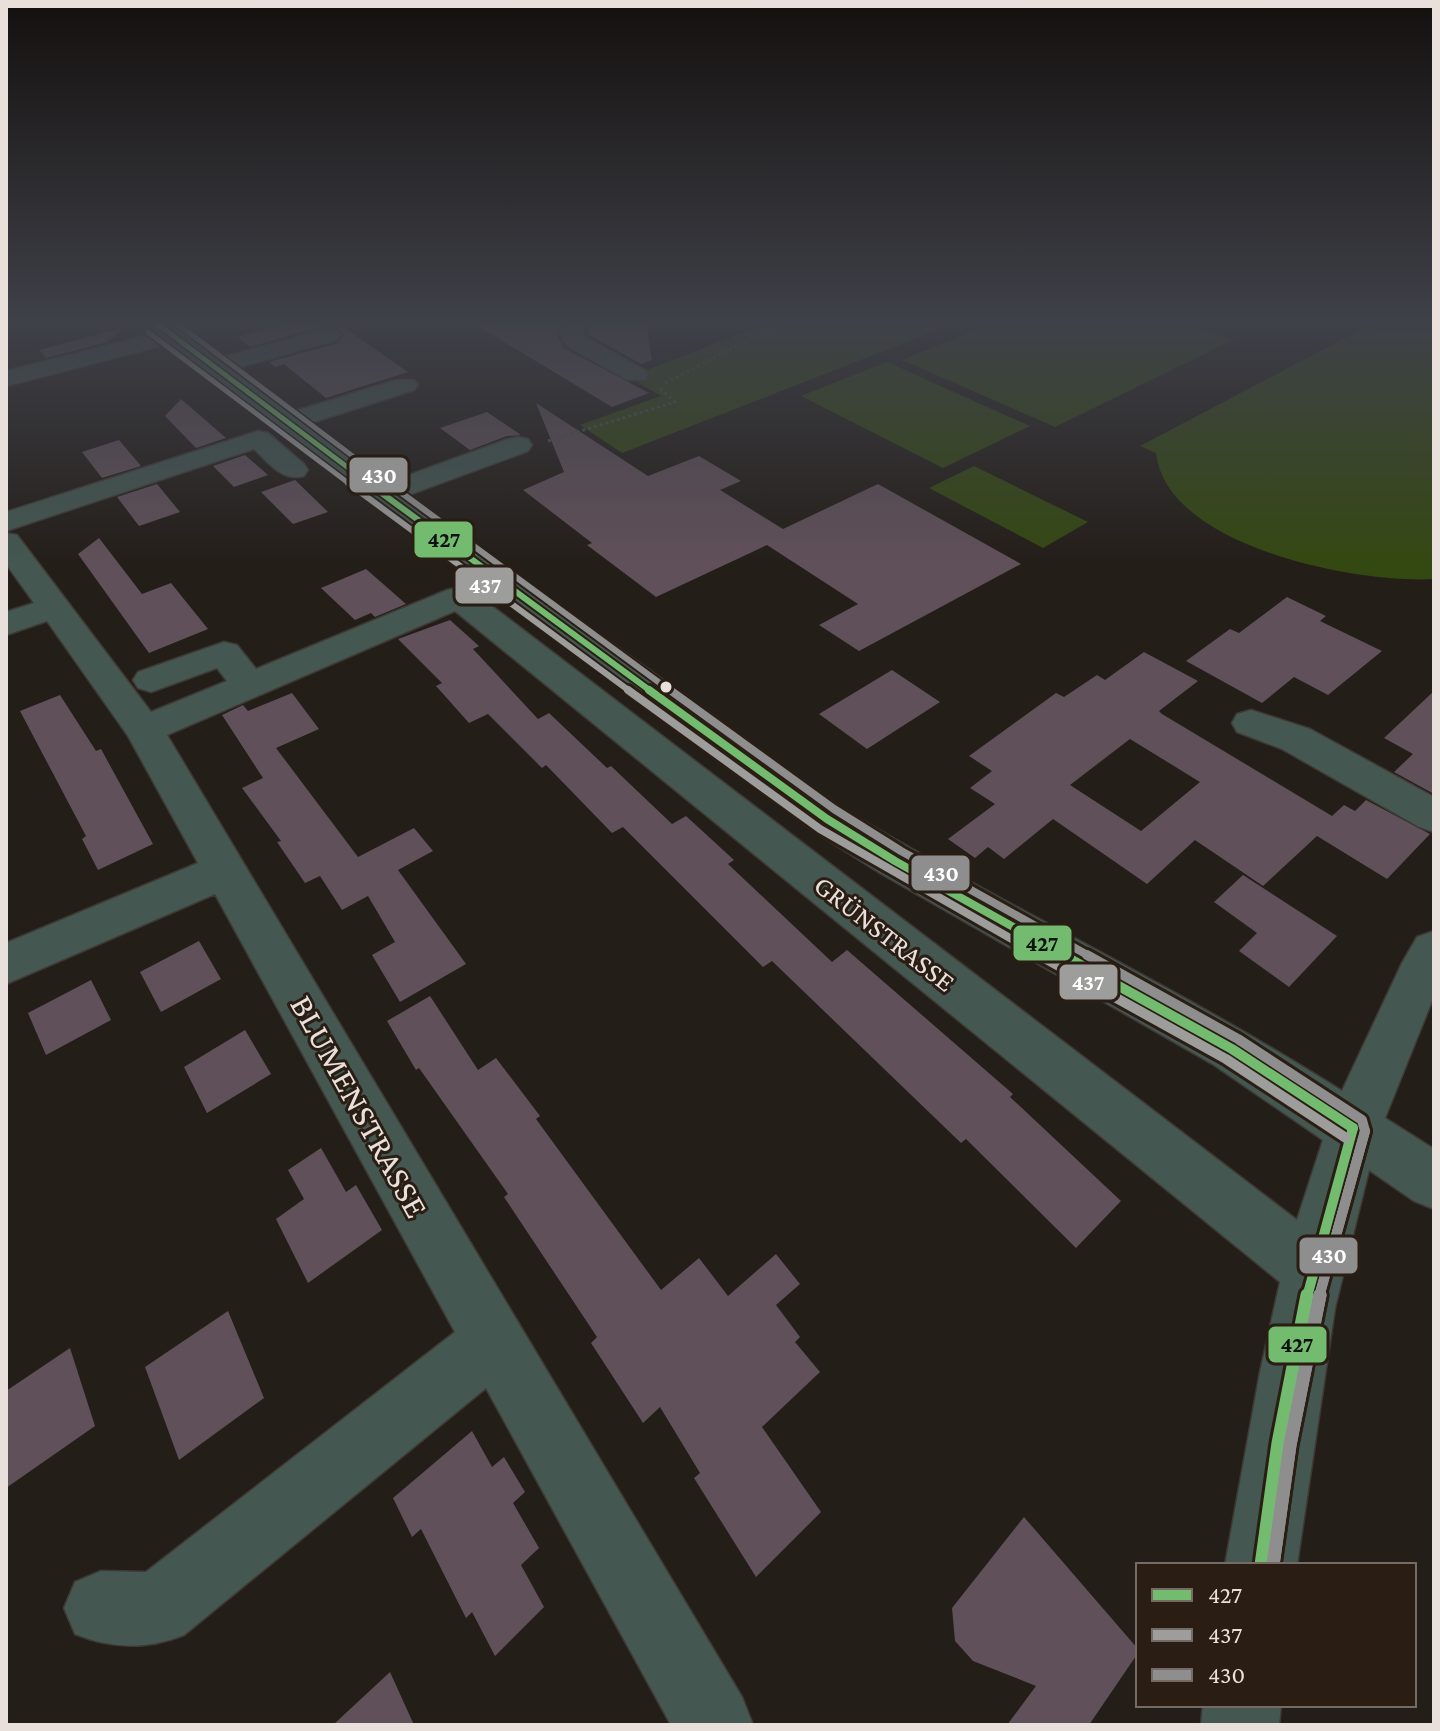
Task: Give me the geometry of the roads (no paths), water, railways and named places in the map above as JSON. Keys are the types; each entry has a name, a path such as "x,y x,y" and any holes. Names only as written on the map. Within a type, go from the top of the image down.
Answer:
{"street":[{"path":"263,403 483,569 827,819 895,861 1232,1049 1434,1181"},
{"path":"289,422 349,403"},
{"path":"6,522 258,439 294,470"},
{"path":"385,494 518,445"},
{"name":"BLUMENSTRASSE","path":"6,542 29,616 148,705 226,870 714,1725"},
{"name":"GRÜNSTRASSE","path":"250,686 459,597 1312,1269"},
{"path":"224,653 250,686 148,705 224,653"},
{"path":"1251,723 1296,739 1434,816"},
{"path":"6,964 226,870"},
{"path":"1261,1563 1278,1443 1312,1269 1353,1128 1412,985 1434,951"},
{"path":"101,1608 158,1609 493,1342"}]}
